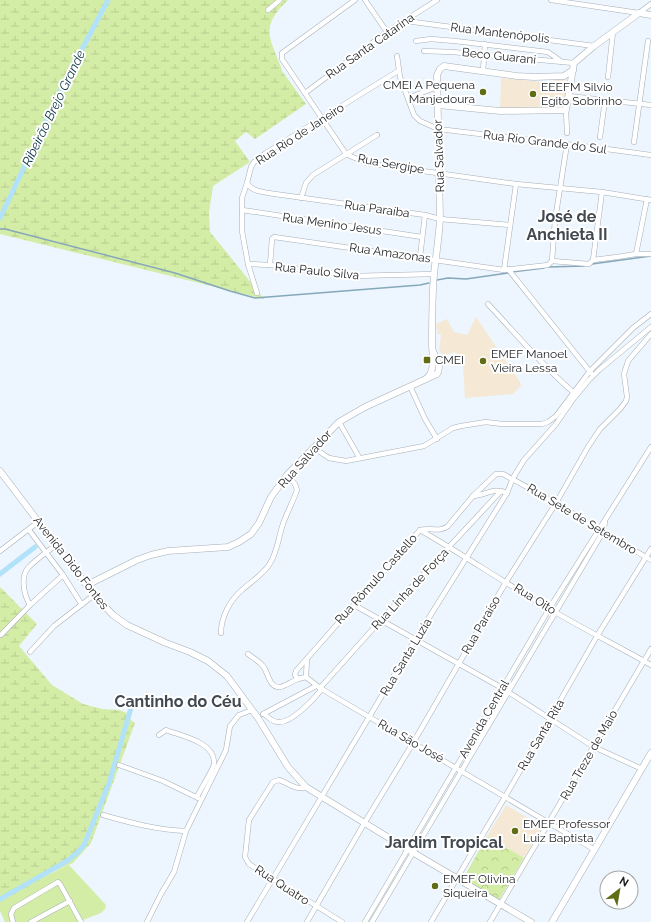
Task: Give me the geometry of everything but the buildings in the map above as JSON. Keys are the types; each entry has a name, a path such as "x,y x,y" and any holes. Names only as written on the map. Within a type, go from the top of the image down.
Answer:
{"street":[{"path":"268,10 280,0"},
{"name":"Rua Sergipe","path":"355,0 282,53 282,59 346,154 366,163 440,172 516,184 602,192 649,200"},
{"path":"365,0 387,32"},
{"name":"Rua Santa Catarina","path":"304,93 387,32 437,0"},
{"path":"551,0 651,15"},
{"path":"579,4 584,0"},
{"path":"485,44 483,71 517,76 564,76 594,46 651,4"},
{"name":"Rua Mantenópolis","path":"406,21 594,46"},
{"path":"608,77 613,32"},
{"path":"416,41 431,40 485,44 548,52 562,62"},
{"path":"634,142 648,41"},
{"name":"Beco Guarani","path":"424,51 452,52 562,62 573,67"},
{"name":"Rua Rio Grande do Sul","path":"397,56 398,71 416,118 438,129 567,144 651,156"},
{"name":"Rua Salvador","path":"87,585 137,560 151,555 168,552 228,547 240,542 251,534 259,522 271,497 287,475 339,422 365,407 439,372 439,366 433,351 434,274 440,219 438,75 440,69 444,66 483,71"},
{"path":"567,133 566,110 573,67"},
{"name":"Rua Rio de Janeiro","path":"257,293 248,264 242,231 242,198 251,167 254,162 398,71"},
{"path":"564,76 570,82"},
{"path":"408,98 437,87"},
{"path":"568,96 651,105"},
{"path":"600,138 605,100"},
{"path":"438,105 500,111 566,110"},
{"path":"301,198 308,179 377,135"},
{"path":"552,261 560,188 567,144"},
{"name":"Rua Paraíba","path":"247,183 250,188 255,190 301,198 425,215 440,219 510,226"},
{"path":"516,184 510,226 508,271 592,373"},
{"path":"593,260 602,192"},
{"path":"636,254 649,200"},
{"name":"Rua Menino Jesus","path":"242,210 422,237"},
{"path":"420,258 425,215"},
{"name":"Rua Amazonas","path":"270,265 272,240 274,237 508,271 548,265 552,261 589,264 593,260 636,254 651,254"},
{"name":"Rua Paulo Silva","path":"248,264 270,265 353,276 434,274"},
{"path":"488,304 529,350 573,392"},
{"path":"314,448 329,458 337,461 346,461 424,446 453,428 468,424 486,422 502,424 542,424 548,422 556,416 573,392 633,328 651,314"},
{"path":"592,373 651,327"},
{"name":"Rua Paraíso","path":"307,922 506,582 556,503 594,437 626,401 627,397 624,374 628,361 651,334"},
{"name":"Rua Santa Luzia","path":"247,922 415,640 507,493 513,478 524,460 556,424 592,373"},
{"path":"410,386 425,419 437,439"},
{"path":"339,422 360,458"},
{"name":"Avenida Central","path":"365,922 462,771 555,612 601,531 606,518 651,447"},
{"name":"Avenida Dido Fontes","path":"0,471 94,595 113,615 127,625 190,652 219,668 234,684 258,718 288,767 306,787 410,851 531,922"},
{"name":"Rua Rômulo Castello","path":"298,679 295,675 296,671 420,530 440,530 446,528 473,496 496,474 501,473 513,478"},
{"path":"221,633 221,623 232,601 269,565 278,547 282,527 297,490 295,484 287,475"},
{"name":"Rua Sete de Setembro","path":"513,478 651,560"},
{"path":"473,496 495,490 507,493"},
{"name":"Rua Linha de Força","path":"258,718 319,687 501,491"},
{"path":"0,551 38,522"},
{"path":"29,530 63,575 82,605"},
{"name":"Rua Oito","path":"420,530 449,546 549,609 651,665"},
{"name":"Avenida Central","path":"372,922 456,768 502,688 549,609 601,531"},
{"path":"30,604 26,598 24,589 27,569 56,544"},
{"name":"Rua Santa Rita","path":"430,922 506,797 597,636 651,549"},
{"path":"1,635 30,604 63,575"},
{"path":"30,652 54,626 94,595"},
{"path":"354,605 380,621 502,688 594,746 642,769"},
{"name":"Rua Treze de Maio","path":"490,922 651,650"},
{"path":"248,654 262,665 266,670 270,681 275,686 280,687 306,677 306,659"},
{"name":"Rua São José","path":"306,677 319,687 595,850"},
{"path":"264,714 277,722 285,722 304,708 319,687"},
{"path":"199,798 226,750 231,723 239,715 252,710"},
{"path":"147,922 174,872 186,831 214,765 214,758 208,748 202,743 166,730 159,735"},
{"path":"552,922 651,753"},
{"path":"119,765 163,781 199,798"},
{"name":"Rua Quatro","path":"306,787 299,789 279,780 275,781 249,820 244,858 249,864 342,922"},
{"path":"103,815 141,826 186,831"},
{"path":"13,922 11,914 14,908 58,882 81,922"},
{"path":"30,922 70,901"}],"shaded area":[{"name":"EEEFM Silvio Egito Sobrinho","path":"501,78 549,82 560,79 564,80 568,85 565,103 562,108 500,110"},
{"name":"EMEF Manoel Vieira Lessa","path":"476,317 520,382 521,386 513,394 465,398 463,366 455,352 443,356 439,350 441,334 438,335 436,324 447,319 454,332 467,335"},
{"name":"EMEF Professor Luiz Baptista","path":"506,805 542,826 524,858 487,836"}],"green space":[{"path":"0,0 288,0 279,9 270,24 270,39 282,71 306,104 255,139 246,132 235,141 250,162 213,186 209,213 210,232 264,299 0,234"},
{"path":"0,587 37,624 19,646 52,685 83,704 102,709 119,710 127,713 131,720 135,723 91,843 73,863 53,872 0,902"},
{"path":"487,836 524,858 499,900 463,879"},
{"path":"69,865 106,905 105,909 101,913 78,922 5,922 0,911 0,902"}],"waterway":[{"name":"Ribeirão Brejo Grande","path":"0,218 63,85 108,0"},
{"path":"0,229 5,229 175,273 255,298 420,285 429,283"},
{"path":"592,264 651,256"},
{"path":"548,267 584,266"},
{"path":"512,272 544,268"},
{"path":"437,280 448,278 466,279 508,273"},
{"path":"0,574 35,547"},
{"path":"0,899 67,861 84,845 109,783 131,708 140,704 161,699"}],"place":[{"name":"CMEI A Pequena Manjedoura","path":"483,92"},
{"name":"EEEFM Silvio Egito Sobrinho","path":"533,94"},
{"name":"CMEI","path":"427,360"},
{"name":"EMEF Manoel Vieira Lessa","path":"483,361"},
{"name":"EMEF Professor Luiz Baptista","path":"515,831"},
{"name":"EMEF Olivina Siqueira","path":"435,886"}],"district":[{"name":"José de Anchieta II","path":"567,225"},
{"name":"Cantinho do Céu","path":"178,701"},
{"name":"Jardim Tropical","path":"444,842"}]}
